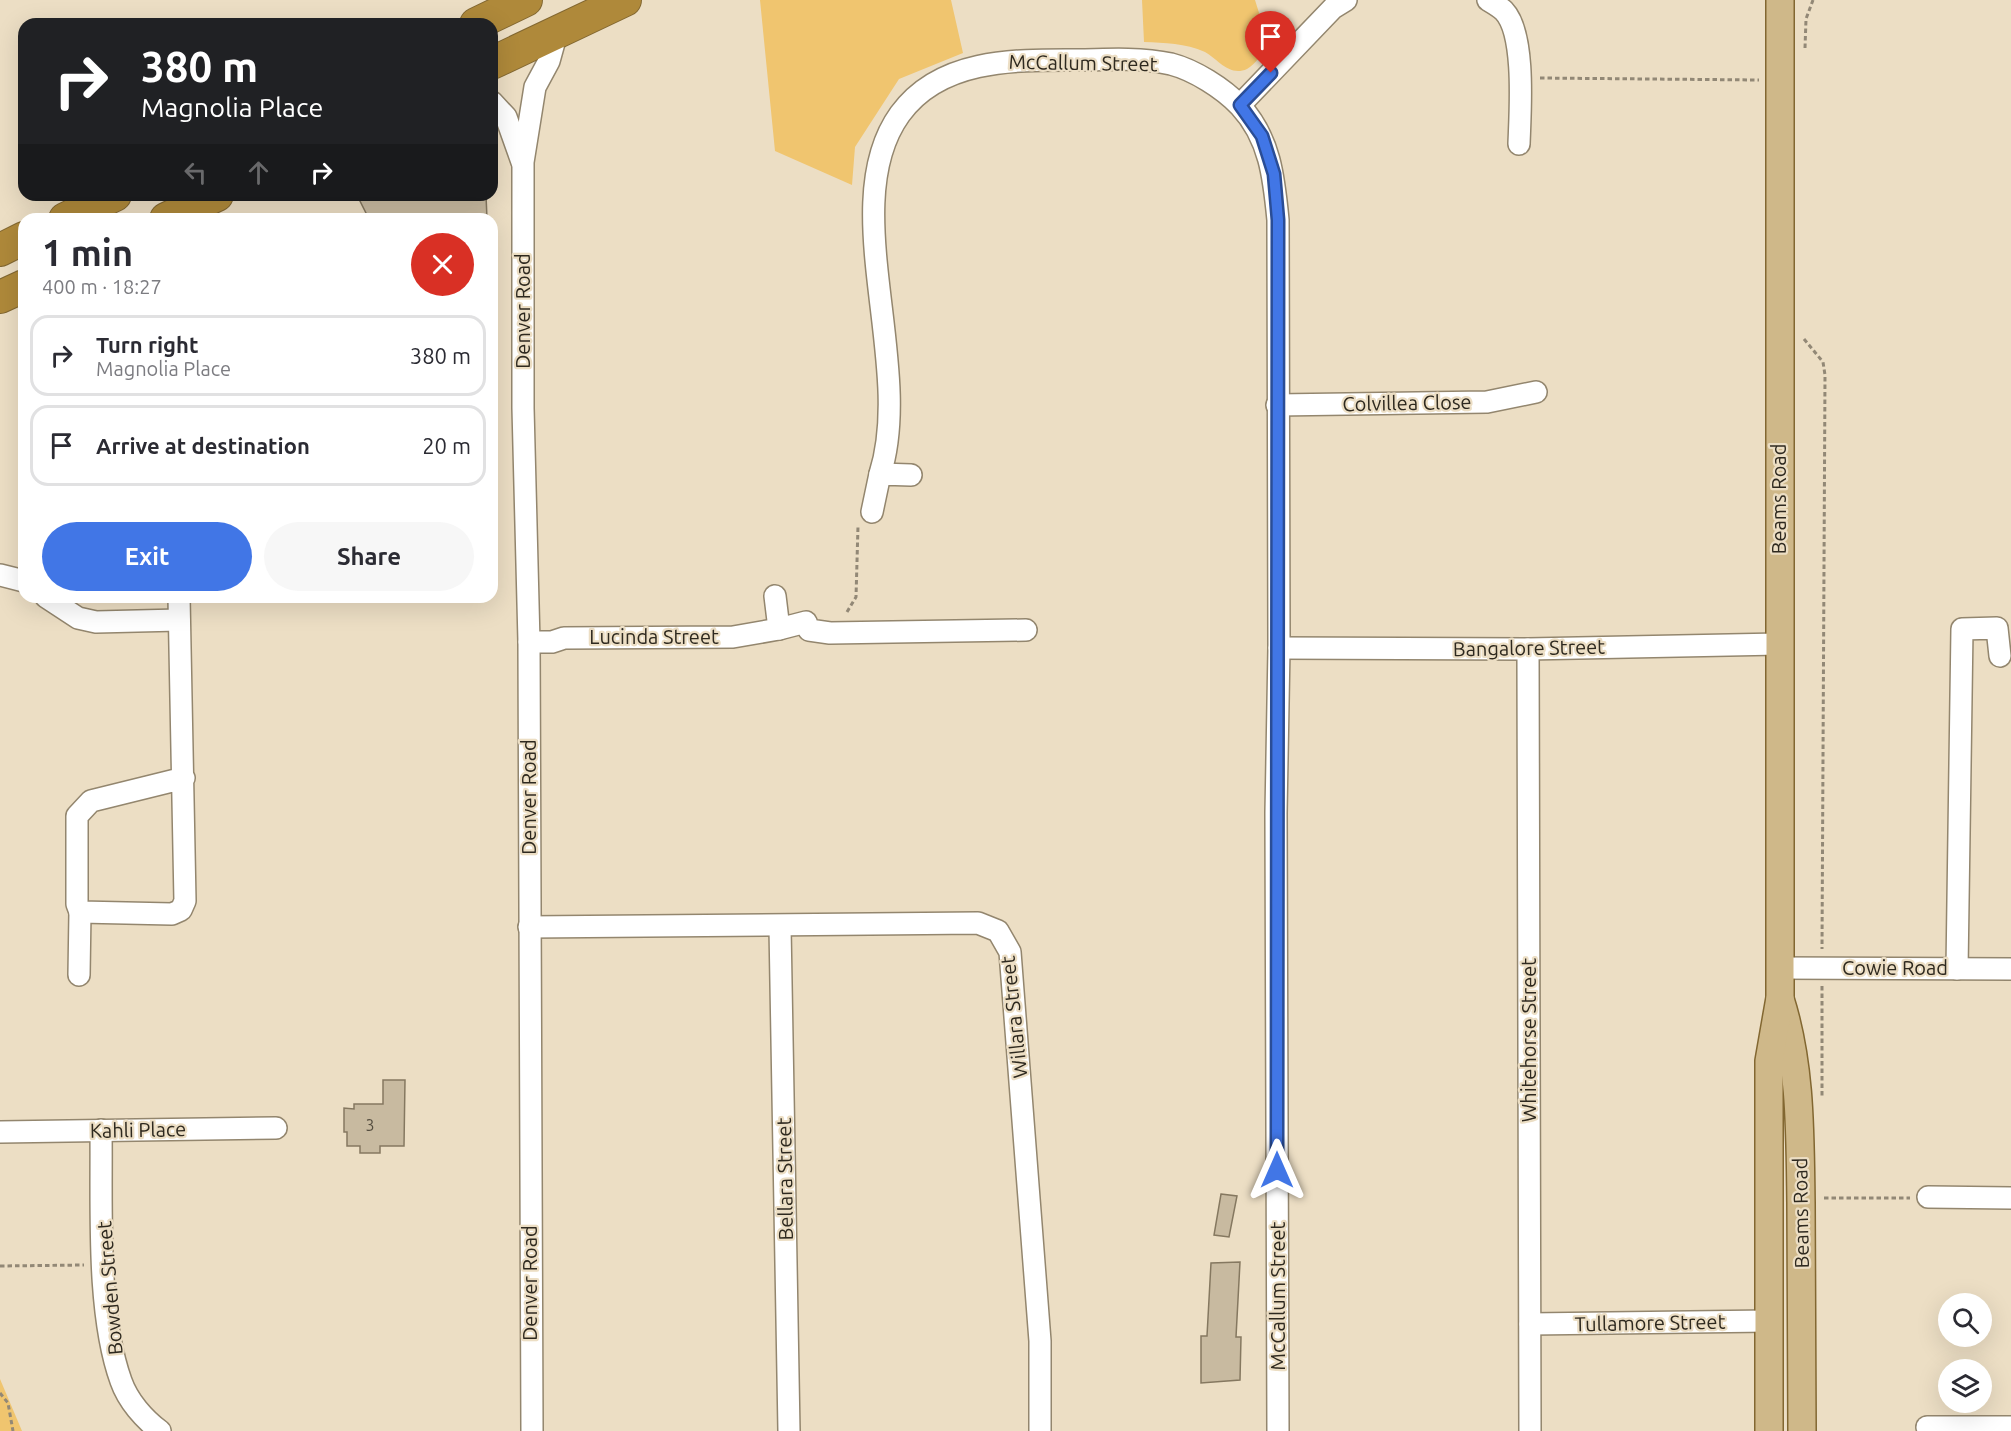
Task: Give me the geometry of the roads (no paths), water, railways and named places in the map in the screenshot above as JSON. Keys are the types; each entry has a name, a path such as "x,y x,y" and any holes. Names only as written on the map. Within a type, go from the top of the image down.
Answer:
{"highway":[{"path":"488,18 526,0"},
{"path":"498,60 625,0"},
{"path":"78,213 103,201"},
{"path":"179,213 204,201"},
{"path":"0,250 18,241"},
{"path":"0,297 18,289"}],"main road":[{"name":"Beams Road","path":"1769,1431 1769,1061 1780,998 1780,0"},
{"name":"Beams Road","path":"1780,998 1791,1032 1798,1097 1802,1270 1802,1431"}],"street":[{"path":"1240,105 1333,8 1346,0"},
{"path":"1488,0 1505,12 1518,45 1521,78 1519,144"},
{"name":"Denver Road","path":"532,1431 529,642 523,408 523,162 535,87 549,61 557,32"},
{"name":"McCallum Street","path":"872,512 887,451 891,408 873,188 884,142 901,113 922,91 946,77 992,63 1024,60 1126,59 1171,64 1197,75 1240,105 1262,136 1274,174 1278,220 1279,648 1276,813 1278,1431"},
{"name":"Denver Road","path":"498,108 506,117 523,162"},
{"name":"Colvillea Close","path":"1277,405 1487,402 1536,392"},
{"path":"880,474 910,475"},
{"path":"0,574 18,580"},
{"path":"775,596 779,629"},
{"path":"55,603 78,618 96,622 179,620"},
{"path":"80,912 172,914 181,910 186,901 179,603"},
{"name":"Lucinda Street","path":"529,642 552,642 564,638 733,637 779,629 815,626 841,633 927,629 1026,630"},
{"path":"1957,969 1962,629 1997,628 2000,656"},
{"name":"Bangalore Street","path":"1279,648 1528,648 1779,644"},
{"name":"Whitehorse Street","path":"1528,648 1530,1431"},
{"path":"79,975 77,816 82,808 91,801 184,778"},
{"name":"Willara Street","path":"529,927 780,927 978,923 998,931 1010,952 1040,1330 1040,1431"},
{"name":"Bellara Street","path":"780,927 789,1431"},
{"name":"Cowie Road","path":"1779,968 2011,969"},
{"name":"Kahli Place","path":"0,1132 276,1128"},
{"name":"Bowden Street","path":"101,1130 104,1265 111,1344 122,1383 144,1419 160,1431"},
{"path":"1928,1197 2011,1198"},
{"name":"Tullamore Street","path":"1530,1324 1769,1321"},
{"path":"1927,1427 2011,1427"}]}
